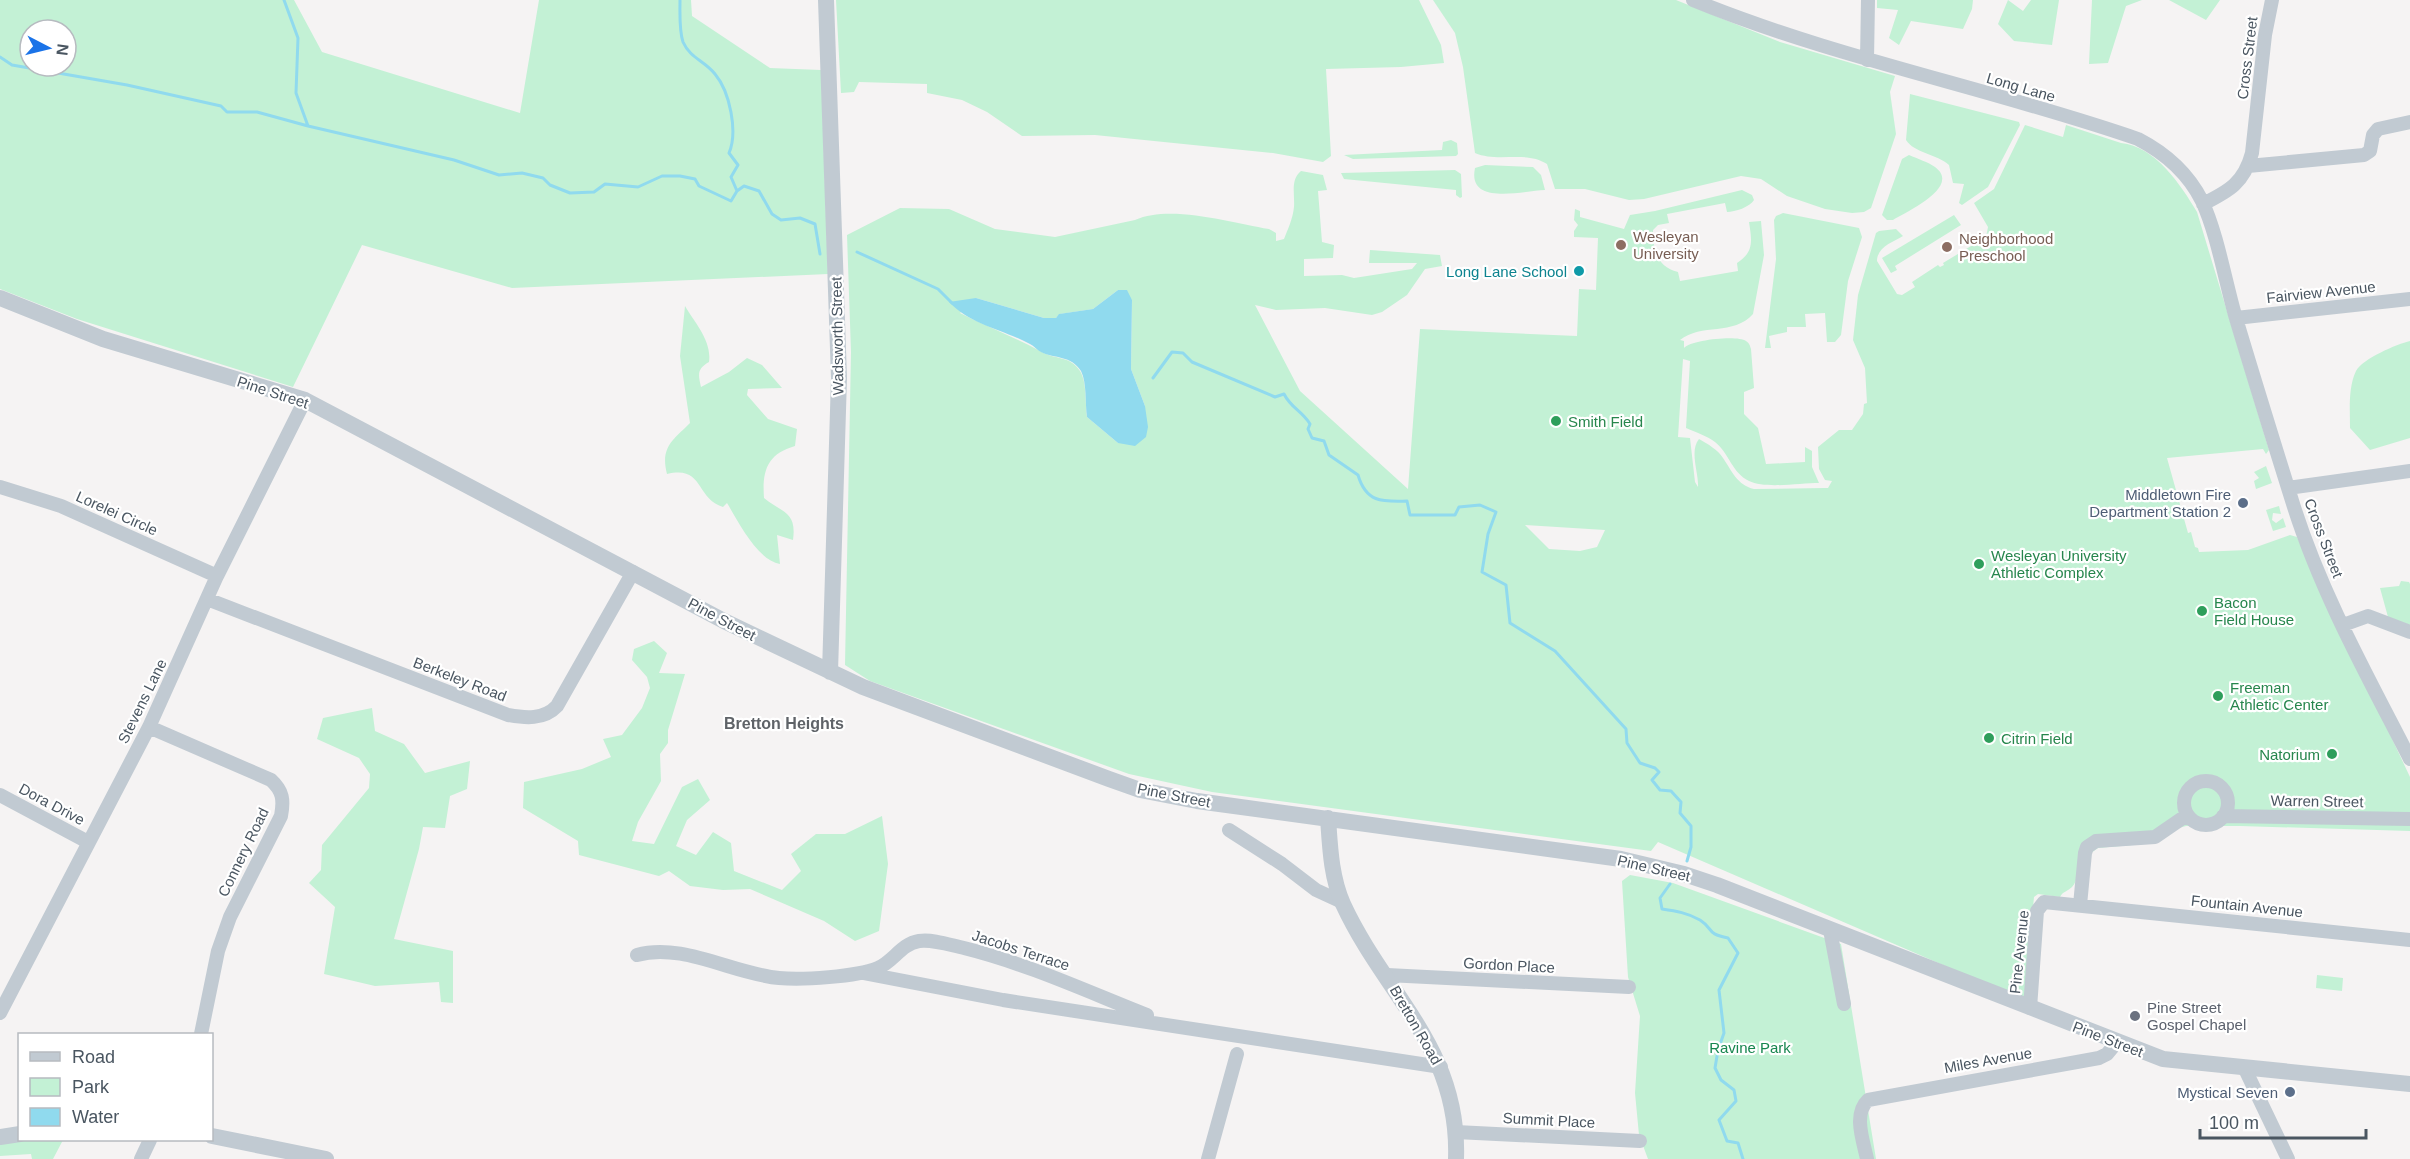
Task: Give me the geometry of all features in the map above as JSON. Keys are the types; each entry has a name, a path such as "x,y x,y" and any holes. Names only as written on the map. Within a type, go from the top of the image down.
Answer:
{"street":[{"name":"Wadsworth Street","path":"826,0 839,378 830,672"},
{"name":"Long Lane","path":"1693,0 1775,32 2138,139 2166,156 2194,187 2203,204 2236,318"},
{"path":"1867,60 1868,0"},
{"name":"Cross Street","path":"2203,204 2233,187 2248,166 2252,153 2265,35 2272,0"},
{"path":"2248,166 2364,155 2370,151 2373,135 2378,129 2410,122"},
{"name":"Pine Street","path":"0,298 103,339 305,400 765,642 895,699 1140,789 1197,801 1657,866 1717,885 2163,1059 2410,1084"},
{"name":"Fairview Avenue","path":"2236,318 2410,299"},
{"name":"Cross Street","path":"2236,318 2306,541 2343,625 2410,759"},
{"name":"Stevens Lane","path":"0,1013 149,727 217,576 305,400"},
{"path":"2288,488 2410,471"},
{"name":"Lorelei Circle","path":"0,487 61,506 217,576"},
{"name":"Berkeley Road","path":"207,599 508,715 530,717 547,714 557,706 633,572"},
{"path":"2343,625 2368,616 2410,632"},
{"name":"Connery Road","path":"149,727 271,780 281,790 284,803 281,816 230,917 218,951 201,1033"},
{"path":"2080,905 2085,853 2091,843 2155,837 2187,815 2185,796 2192,786 2204,781 2216,784 2225,792 2228,804 2223,816"},
{"name":"Dora Drive","path":"0,795 88,842"},
{"name":"Warren Street","path":"2187,815 2194,822 2205,825 2215,823 2223,816 2410,819"},
{"name":"Bretton Road","path":"1329,818 1332,864 1342,902 1417,1022 1441,1067 1453,1108 1456,1159"},
{"path":"1229,830 1282,864 1316,890 1342,902"},
{"name":"Pine Avenue","path":"2030,1008 2038,906 2048,902 2080,905"},
{"name":"Fountain Avenue","path":"2080,905 2410,940"},
{"path":"1830,930 1844,1004"},
{"name":"Jacobs Terrace","path":"637,955 650,951 673,953 762,976 798,979 863,972 886,963 911,943 932,941 1020,964 1172,1024"},
{"name":"Jacobs Terrace","path":"863,972 1003,1000 1172,1024 1441,1067"},
{"name":"Gordon Place","path":"1387,975 1629,987"},
{"name":"Miles Avenue","path":"1867,1159 1860,1120 1862,1106 1876,1097 2099,1058 2107,1054 2117,1042"},
{"path":"1208,1159 1237,1054"},
{"path":"2244,1067 2288,1159"},
{"name":"Summit Place","path":"1456,1132 1640,1141"},
{"path":"0,1137 18,1134"},
{"path":"213,1136 326,1159"},
{"path":"141,1159 150,1141"}],"green space":[{"path":"0,0 294,0 322,52 520,113 539,0 691,0 692,16 770,68 821,70 828,274 512,288 362,245 293,387 77,319 0,289"},
{"path":"836,0 1419,0 1441,45 1444,63 1401,67 1326,69 1331,156 1323,162 1273,153 1095,135 1022,136 987,112 962,100 927,93 927,84 859,82 854,92 841,93"},
{"path":"1433,0 1676,0 1780,42 1895,76 1890,92 1896,134 1871,208 1864,212 1852,213 1825,209 1787,196 1761,179 1741,176 1644,199 1629,200 1585,189 1555,189 1547,164 1539,160 1521,157 1493,157 1475,153 1463,67 1455,33"},
{"path":"1877,0 1973,0 1972,9 1963,29 1911,21 1899,45 1889,38 1898,10 1877,8"},
{"path":"2008,0 2023,11 2031,0 2059,0 2052,45 2014,41 1998,24"},
{"path":"2092,0 2142,0 2126,6 2108,63 2089,64"},
{"path":"2169,0 2220,0 2206,20"},
{"path":"1910,94 2019,122 2020,125 1988,187 1962,205 1959,203 1964,184 1953,183 1949,165 1914,148 1906,140"},
{"path":"2025,125 2063,137 2066,125 2145,151 2166,168 2191,201 2197,212 2269,450 2266,454 2263,449 2167,458 2188,533 2191,532 2195,547 2199,552 2248,550 2290,535 2297,537 2410,777 2410,831 2186,826 2156,843 2098,848 2080,861 2074,884 2060,897 2038,894 2034,897 2024,1000 1658,842 1651,851 1212,792 1129,774 870,681 845,665 851,352 847,235 900,208 949,209 995,229 1055,237 1150,216 1183,214 1269,229 1276,233 1276,241 1284,239 1291,219 1295,179 1301,171 1323,175 1327,190 1318,191 1322,242 1334,245 1333,258 1304,259 1304,276 1342,275 1354,278 1412,269 1417,263 1369,263 1370,250 1440,255 1442,266 1425,269 1407,295 1382,312 1372,315 1325,308 1276,310 1255,305 1300,391 1408,489 1420,329 1577,336 1579,289 1596,290 1598,238 1574,237 1574,231 1578,225 1574,220 1575,209 1580,211 1580,217 1624,229 1630,215 1742,190 1752,195 1754,200 1738,210 1727,212 1725,203 1667,214 1669,223 1658,225 1653,230 1655,251 1665,266 1678,272 1680,281 1738,271 1737,263 1743,259 1750,246 1749,222 1761,221 1764,255 1753,314 1737,325 1698,332 1680,340 1684,341 1684,348 1695,343 1724,338 1741,339 1748,343 1751,349 1754,388 1744,392 1744,414 1758,428 1766,464 1805,462 1805,447 1812,451 1812,467 1819,483 1764,485 1749,481 1738,473 1715,442 1686,428 1690,361 1683,359 1678,437 1690,438 1695,482 1698,487 1695,450 1699,439 1718,452 1736,477 1748,487 1754,489 1828,488 1832,481 1825,480 1819,469 1818,447 1839,430 1852,430 1863,414 1864,404 1867,403 1865,368 1853,340 1858,295 1876,233 1896,229 1903,236 1883,249 1877,261 1897,294 1902,295 1915,287 1912,282 1938,265 1940,267 1944,265 1943,263 1986,237 1988,227 1974,203 1994,189","holes":["1118,290 1132,300 1131,369 1145,406 1118,443 1087,417 1084,381 1080,371 1072,362 1045,354 960,313 976,298 1044,318 1056,318 1060,314 1093,309","1525,525 1605,530 1597,547 1580,551 1549,549"]},
{"path":"1451,140 1457,143 1458,154 1456,156 1353,159 1344,155 1442,150 1443,142"},
{"path":"1909,155 1935,167 1941,175 1942,183 1929,198 1919,205 1893,220 1887,220 1882,215 1902,159"},
{"path":"1485,165 1533,167 1541,175 1545,190 1498,194 1488,192 1479,188 1475,180 1475,168"},
{"path":"1455,170 1461,174 1462,197 1460,198 1456,195 1456,190 1344,179 1341,173"},
{"path":"1783,213 1859,228 1862,237 1848,281 1841,335 1835,342 1827,342 1825,313 1805,314 1806,327 1787,327 1787,332 1769,336 1771,348 1765,348 1776,259 1774,220 1776,216"},
{"path":"1954,215 1961,225 1895,266 1897,270 1891,273 1882,258"},
{"path":"685,306 702,332 708,347 709,362 699,372 701,387 729,372 747,358 762,365 782,388 748,389 747,395 768,419 797,429 795,446 786,449 772,459 764,480 764,498 787,514 793,523 793,540 777,535 780,564 772,561 756,548 727,503 723,507 714,503 694,478 687,474 679,472 667,474 665,457 667,450 673,439 690,423 680,356"},
{"path":"2410,341 2410,438 2370,450 2350,428 2353,378 2360,366 2372,357"},
{"path":"2266,466 2272,483 2256,489 2254,481 2259,478 2254,472"},
{"path":"2279,506 2281,514 2273,513 2272,520 2276,523 2283,518 2286,527 2273,531 2266,510"},
{"path":"2401,581 2410,584 2410,625 2388,617 2380,588 2399,586"},
{"path":"654,641 667,653 659,673 685,674 668,730 668,743 660,754 661,781 638,822 632,841 654,844 682,787 698,779 710,800 687,820 676,846 696,855 713,832 731,843 734,871 782,890 801,871 791,854 816,834 845,834 882,816 888,864 879,931 855,941 824,921 750,889 723,890 690,886 669,871 659,876 579,855 578,841 523,808 524,782 582,769 611,757 603,739 622,735 642,708 650,688 647,677 632,660 634,649"},
{"path":"372,708 375,731 404,744 425,773 470,761 467,789 450,796 445,828 423,827 394,939 453,951 453,1003 441,1002 439,982 375,986 324,974 335,907 309,883 321,870 322,845 369,788 370,774 359,758 317,739 323,718"},
{"name":"Ravine Park","path":"1630,875 1673,883 1841,944 1876,1159 1648,1159 1639,1135 1635,1093 1640,1016 1628,977 1622,881"},
{"path":"2317,975 2343,978 2342,991 2316,988"},
{"path":"62,1141 53,1159 32,1159 31,1154 0,1156 0,1143"}],"water":[{"path":"1118,290 1127,290 1132,300 1131,369 1145,406 1148,427 1146,437 1135,446 1118,443 1087,417 1083,376 1072,362 1041,352 1019,339 977,321 949,302 976,298 1044,318 1056,318 1059,314 1093,309"}],"waterway":[{"path":"284,0 298,38 296,93 308,126"},
{"path":"680,0 680,27 683,42 690,52 715,74 728,101 733,134 729,153 738,165 731,177 737,191"},
{"path":"0,57 12,65 127,85 221,106 227,112 257,112 454,160 499,175 522,173 543,178 550,185 570,193 594,192 605,184 638,187 662,176 680,176 695,179 699,186 731,201 737,191 744,186 759,191 772,214 781,220 800,218 815,224 820,254"},
{"path":"857,252 938,289 952,303"},
{"path":"1153,378 1172,352 1183,353 1192,362 1275,397 1284,394 1310,424 1308,429 1312,438 1324,441 1329,455 1358,475 1365,491 1376,499 1407,501 1410,515 1455,515 1459,507 1480,505 1496,512 1488,534 1482,572 1506,585 1510,623 1555,651 1626,729 1627,743 1640,763 1655,768 1659,772 1652,780 1660,790 1671,791 1681,802 1680,813 1691,826 1691,847 1687,861"},
{"path":"1670,884 1660,898 1662,909 1700,920 1713,933 1728,938 1738,953 1719,990 1724,1033 1715,1068 1721,1080 1734,1090 1736,1101 1719,1120 1727,1141 1738,1143 1743,1159"}],"place":[{"name":"Wesleyan University","path":"1621,245"},
{"name":"Neighborhood Preschool","path":"1947,247"},
{"name":"Long Lane School","path":"1579,271"},
{"name":"Smith Field","path":"1556,421"},
{"name":"Middletown Fire Department Station 2","path":"2243,503"},
{"name":"Wesleyan University Athletic Complex","path":"1979,564"},
{"name":"Bacon Field House","path":"2202,611"},
{"name":"Freeman Athletic Center","path":"2218,696"},
{"name":"Citrin Field","path":"1989,738"},
{"name":"Natorium","path":"2332,754"},
{"name":"Pine Street Gospel Chapel","path":"2135,1016"},
{"name":"Mystical Seven","path":"2290,1092"}],"district":[{"name":"Bretton Heights","path":"784,723"}]}
